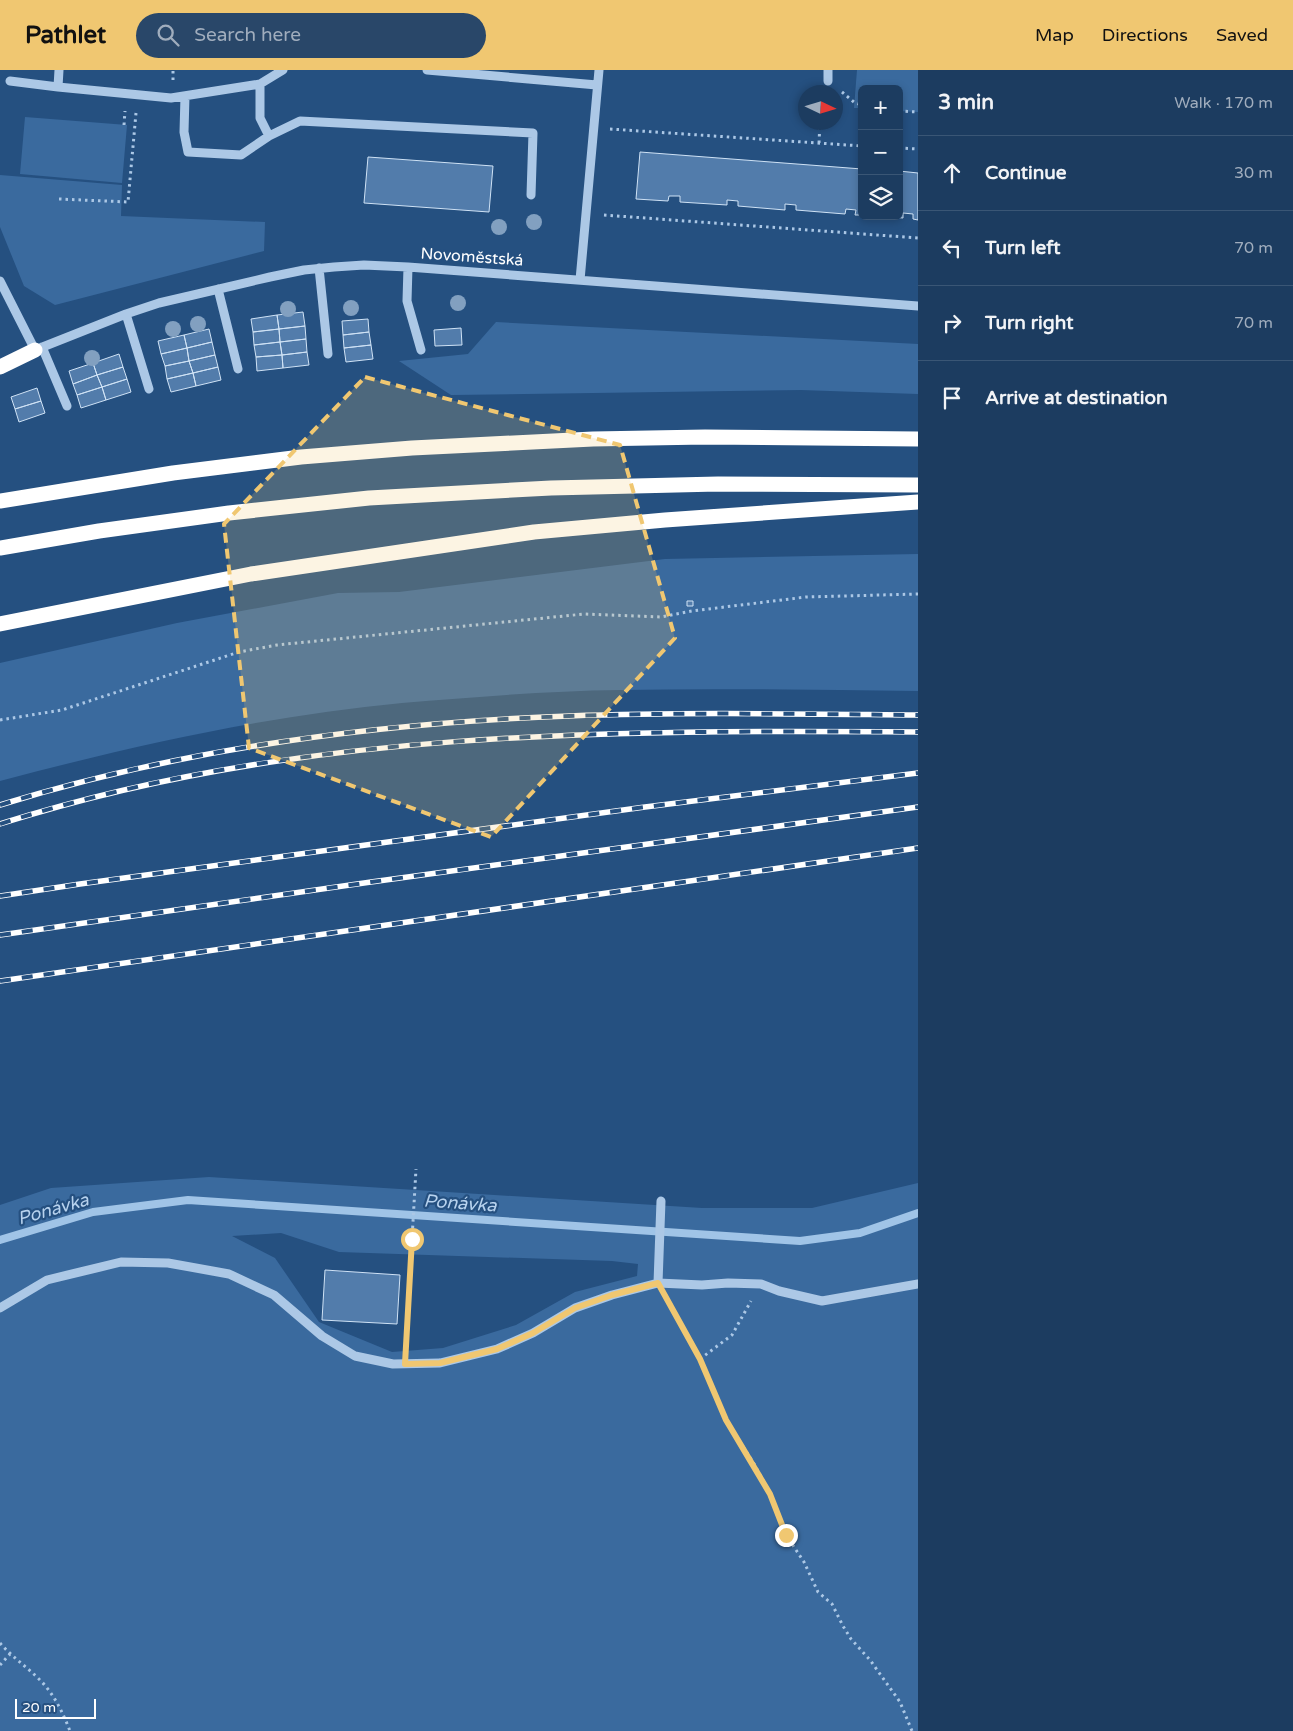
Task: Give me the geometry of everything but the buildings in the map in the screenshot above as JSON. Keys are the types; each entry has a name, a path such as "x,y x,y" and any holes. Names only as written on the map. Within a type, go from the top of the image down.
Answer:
{"highway":[{"path":"0,367 38,349"},
{"path":"0,501 172,474 301,457 412,448 593,439 696,437 918,439"},
{"path":"0,548 99,531 201,517 369,498 571,488 718,484 918,486"},
{"path":"0,624 251,574 534,532 665,520 918,502"}],"street":[{"path":"58,87 59,70"},
{"path":"10,81 171,98 260,84 283,70"},
{"path":"427,70 597,85"},
{"path":"580,280 599,70"},
{"path":"828,70 828,81"},
{"path":"260,84 260,118 270,136"},
{"path":"185,96 184,132 188,152 241,155 270,136 300,121 533,133 531,195"},
{"name":"Novoměstská","path":"38,349 159,303 270,277 319,268 364,265 918,306"},
{"path":"408,267 407,301 421,350"},
{"path":"319,268 328,354"},
{"path":"0,281 67,406"},
{"path":"218,289 238,369"},
{"path":"126,314 149,389"},
{"path":"658,1283 661,1201"},
{"path":"0,1308 47,1280 122,1262 168,1263 229,1274 274,1295 322,1336 355,1356 393,1364 405,1364 440,1363 497,1349 533,1333 575,1308 612,1295 658,1283 702,1285 728,1283 761,1284 779,1291 822,1301 918,1284"}],"path":[{"path":"828,81 858,103"},
{"path":"60,199 128,202 137,95"},
{"path":"903,111 918,112"},
{"path":"593,128 858,146"},
{"path":"819,143 820,130"},
{"path":"903,148 918,149"},
{"path":"586,213 918,238"},
{"path":"0,720 62,710 239,652 277,645 584,614 661,617 692,611 806,597 918,594"},
{"path":"405,1364 416,1169"},
{"path":"658,1283 700,1359 726,1420 770,1494 786,1535 804,1562 818,1592 832,1604 851,1639 870,1660 900,1702 912,1731"},
{"path":"700,1359 732,1334 761,1284"},
{"path":"0,1643 42,1682 63,1713 70,1731"},
{"path":"0,1665 10,1654"}],"highlighted area":[{"path":"365,377 620,445 675,638 491,837 249,748 224,524"}],"shaded area":[{"path":"857,70 918,70 918,112 903,111 903,85 858,85 858,108 854,108"},
{"path":"25,117 127,125 122,183 20,174"},
{"path":"0,175 122,185 121,216 265,222 264,251 55,305 24,286 0,227"},
{"path":"496,322 918,344 918,394 801,390 451,395 399,361 468,354"},
{"path":"918,554 918,691 657,689 511,695 402,703 249,724 149,744 0,781 0,663 177,623 338,593 399,592 665,559"},
{"path":"209,1177 702,1208 812,1208 918,1183 918,1731 0,1731 0,1205 51,1188","holes":["281,1233 339,1252 612,1261 638,1264 637,1276 575,1292 516,1325 443,1348 392,1352 319,1322 275,1258 232,1236"]}],"waterway":[{"name":"Ponávka","path":"0,1240 93,1212 188,1200 800,1241 860,1233 918,1213"}],"railway":[{"path":"0,805 69,785 139,768 281,742 353,732 497,719 569,716 918,715"},
{"path":"0,824 112,793 225,769 340,753 455,742 570,735 686,732 918,732"},
{"path":"0,896 645,807 918,773"},
{"path":"0,935 918,807"},
{"path":"0,981 918,848"}],"route":[{"path":"412,1239 405,1364 440,1363 497,1349 533,1333 575,1308 612,1295 658,1283 700,1359 726,1420 753,1462 770,1494 786,1535"}]}
